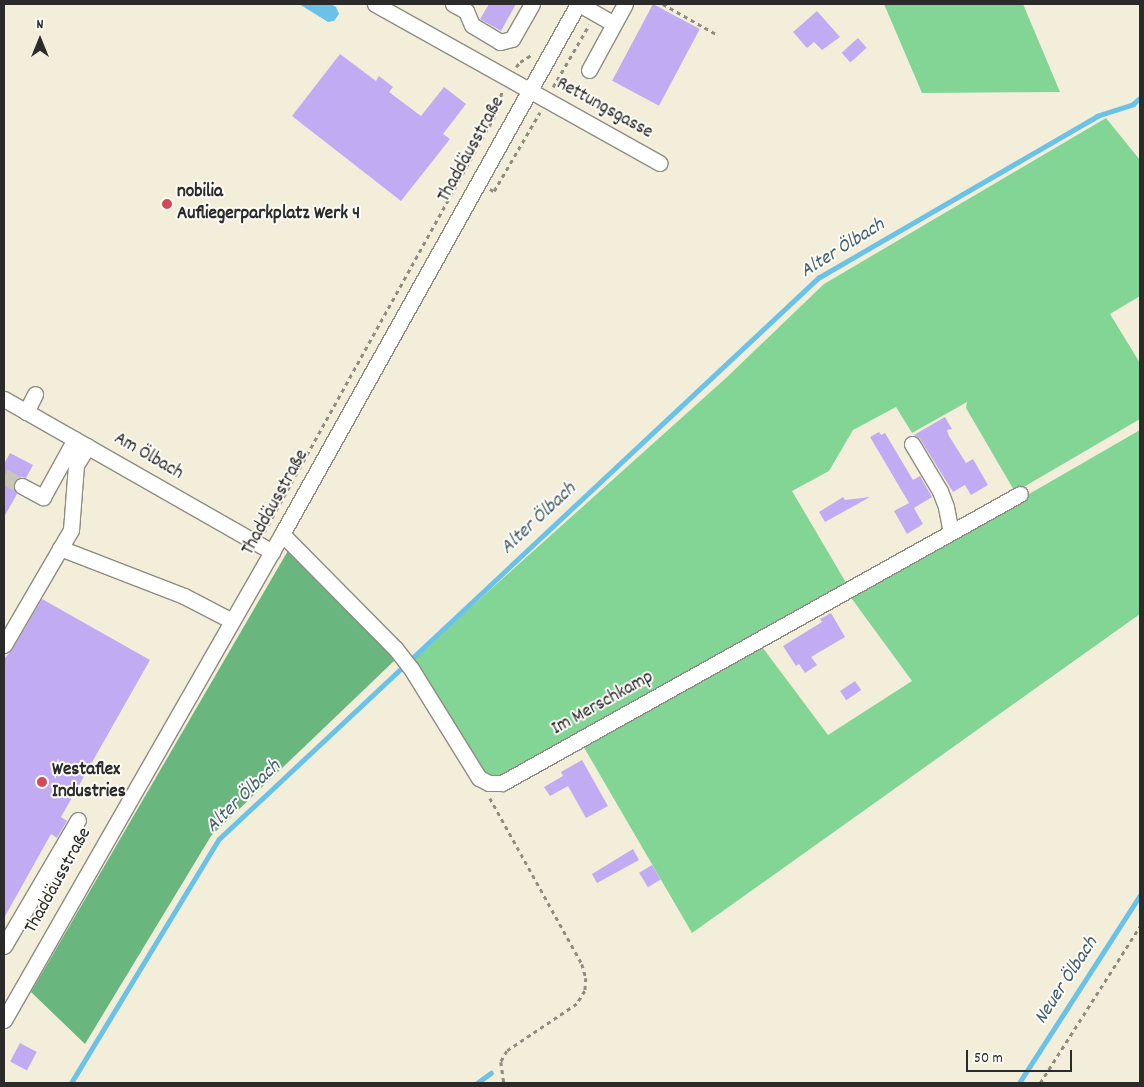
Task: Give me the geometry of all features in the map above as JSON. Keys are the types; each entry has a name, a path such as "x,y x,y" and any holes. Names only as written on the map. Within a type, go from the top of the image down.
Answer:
{"street":[{"path":"453,4 466,11 472,25 500,42 512,39 532,4"},
{"path":"578,4 614,24"},
{"name":"Thaddäusstraße","path":"5,1015 272,552 528,90 578,4"},
{"path":"588,70 625,4"},
{"name":"Rettungsgasse","path":"384,6 528,90 660,163"},
{"path":"26,412 35,394"},
{"name":"Am Ölbach","path":"4,399 272,552"},
{"path":"22,486 43,497 82,442"},
{"path":"4,645 71,530 76,465 82,442"},
{"path":"912,444 940,491 946,506 951,532"},
{"name":"Im Merschkamp","path":"489,783 502,783 1020,494"},
{"path":"282,534 395,648 412,670 479,778 489,783"},
{"path":"60,548 184,596 232,621"},
{"path":"4,946 78,820"}],"path":[{"path":"663,4 716,34"},
{"path":"509,79 520,62 532,55 536,48"},
{"path":"489,783 487,792 582,964 586,978 585,991 577,1004 507,1051 502,1062 504,1083"},
{"path":"1040,1083 1140,926"}],"green space":[{"path":"884,4 1023,4 1060,92 922,93"},
{"path":"1106,118 1140,160 1140,296 1110,314 1140,363 1140,419 1015,492 966,408 967,402 912,433 896,407 853,430 829,471 792,491 848,586 502,778 491,778 483,774 413,659 726,378 824,284"},
{"path":"1140,430 1140,614 692,933 582,744 760,644 828,735 912,681 849,595 899,569"},
{"path":"289,549 395,660 211,836 85,1044 31,992"}],"water":[{"path":"299,4 331,4 336,7 339,14 334,21 328,22"}],"building":[{"path":"489,4 516,4 501,31 480,19"},
{"path":"653,4 700,29 659,106 612,81"},
{"path":"817,11 840,37 822,50 814,42 807,48 793,32"},
{"path":"858,38 867,48 850,62 842,53"},
{"path":"340,54 376,81 379,76 393,87 389,92 421,116 444,87 466,104 443,134 450,139 401,201 292,116"},
{"path":"945,417 952,429 947,430 949,436 966,463 973,459 988,485 971,495 965,485 953,492 920,439 914,435"},
{"path":"879,432 881,435 885,433 913,480 920,476 932,497 914,508 923,524 907,534 894,511 909,503 870,437"},
{"path":"10,453 33,465 26,478 21,477 14,481 13,487 17,494 4,517 4,464"},
{"path":"843,497 845,500 870,497 825,522 819,512"},
{"name":"Westaflex Industries","path":"42,599 150,660 61,817 67,821 57,838 51,834 4,918 4,659 12,650"},
{"path":"831,613 845,637 811,657 817,665 805,673 799,664 796,666 783,646 822,622 820,619"},
{"path":"855,681 861,690 846,700 840,691"},
{"path":"582,760 608,806 586,818 568,786 550,796 544,787 563,776 561,772"},
{"path":"633,849 639,860 597,883 592,874"},
{"path":"652,865 661,880 648,887 639,873"},
{"path":"20,1043 37,1052 27,1070 10,1062"}],"waterway":[{"name":"Alter Ölbach","path":"71,1083 219,839 818,278 1097,116 1133,104 1140,98"},
{"name":"Neuer Ölbach","path":"1019,1083 1140,895"},
{"path":"477,1083 491,1073"}],"tunnel":[{"path":"4,476 22,486"}],"place":[{"name":"nobilia Aufliegerparkplatz Werk 4","path":"167,204"},
{"name":"Westaflex Industries","path":"42,782"}]}
